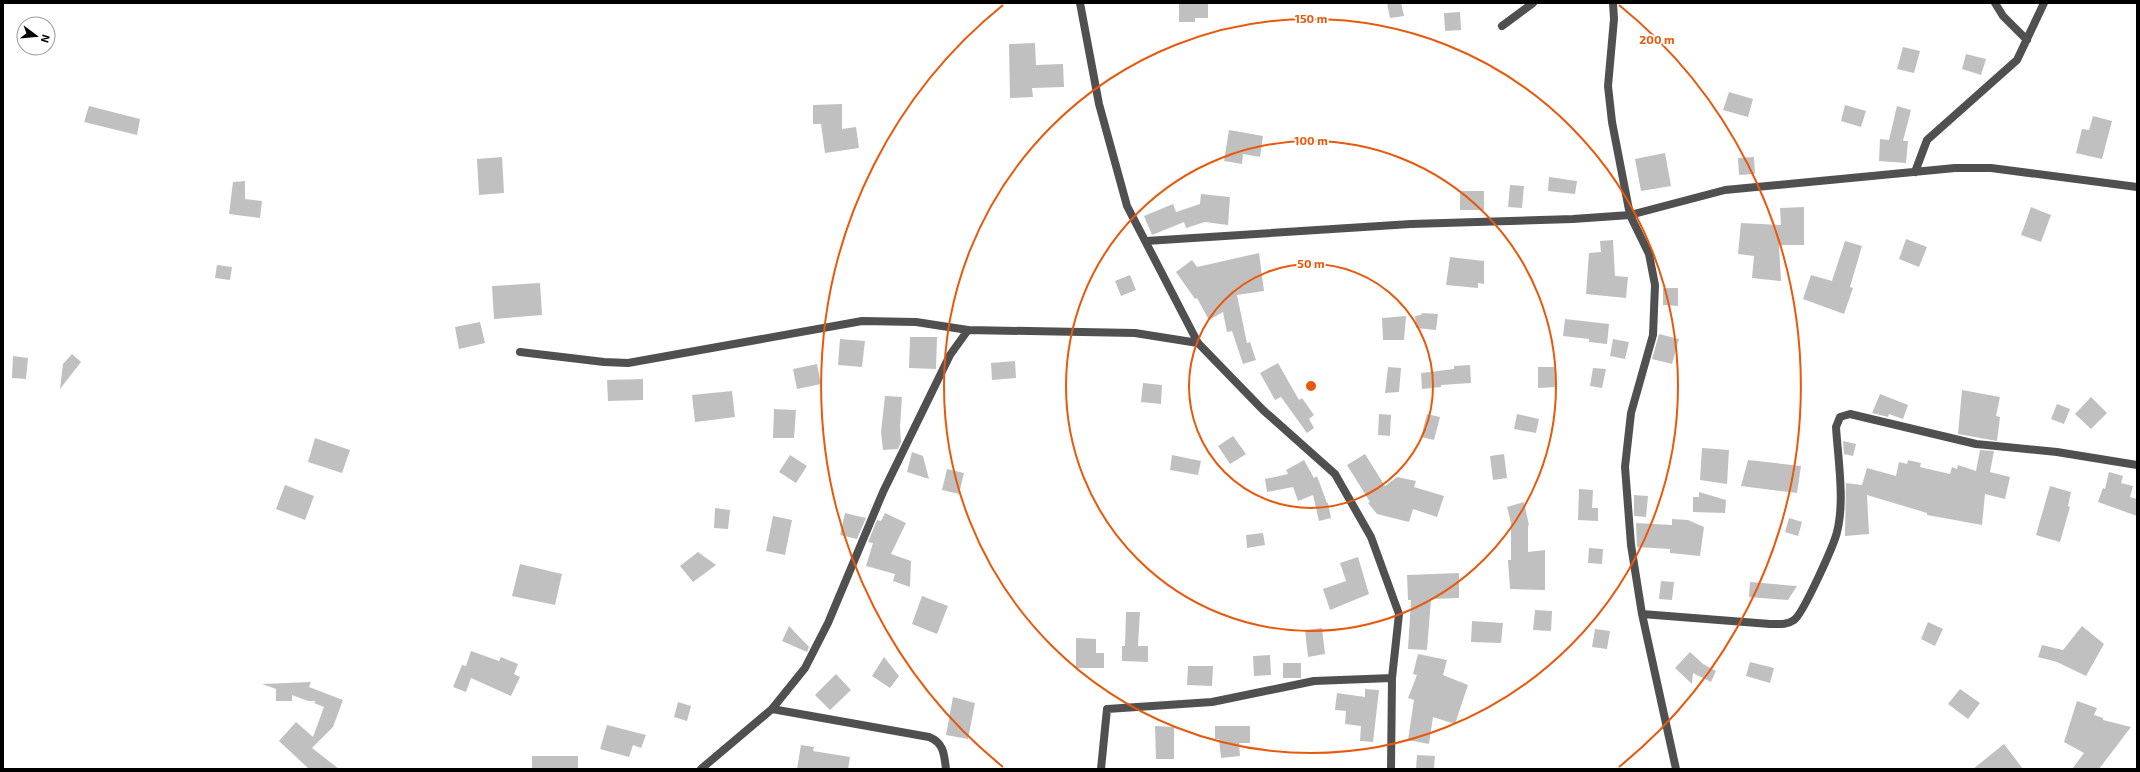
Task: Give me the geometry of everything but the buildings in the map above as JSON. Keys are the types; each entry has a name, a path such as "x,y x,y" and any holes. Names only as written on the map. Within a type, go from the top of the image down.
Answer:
{"street":[{"path":"1080,3 1103,119 1127,206 1198,343 1263,410 1335,474 1371,537 1399,614 1392,678 1391,769"},
{"path":"1502,26 1533,3"},
{"path":"1613,3 1614,19 1608,86 1612,122 1630,215 1649,254 1655,285 1653,335 1631,413 1625,467 1631,545 1642,614 1676,769"},
{"path":"1995,3 2003,16 2027,40"},
{"path":"1915,172 1927,140 2017,60 2044,3"},
{"path":"1146,241 1411,224 1573,219 1630,215 1725,190 1955,168 1991,168 2137,187"},
{"path":"520,352 604,362 628,363 862,321 916,322 968,330 1135,333 1198,343"},
{"path":"701,769 772,709 805,668 828,624 883,492 950,355 968,330"},
{"path":"1642,614 1770,624 1788,623 1796,619 1804,606 1837,532 1840,497 1836,427 1840,417 1850,414 1976,444 2057,452 2137,465"},
{"path":"1101,769 1108,709 1212,702 1314,681 1392,678"},
{"path":"772,709 929,737 938,740 943,749 946,769"}]}
